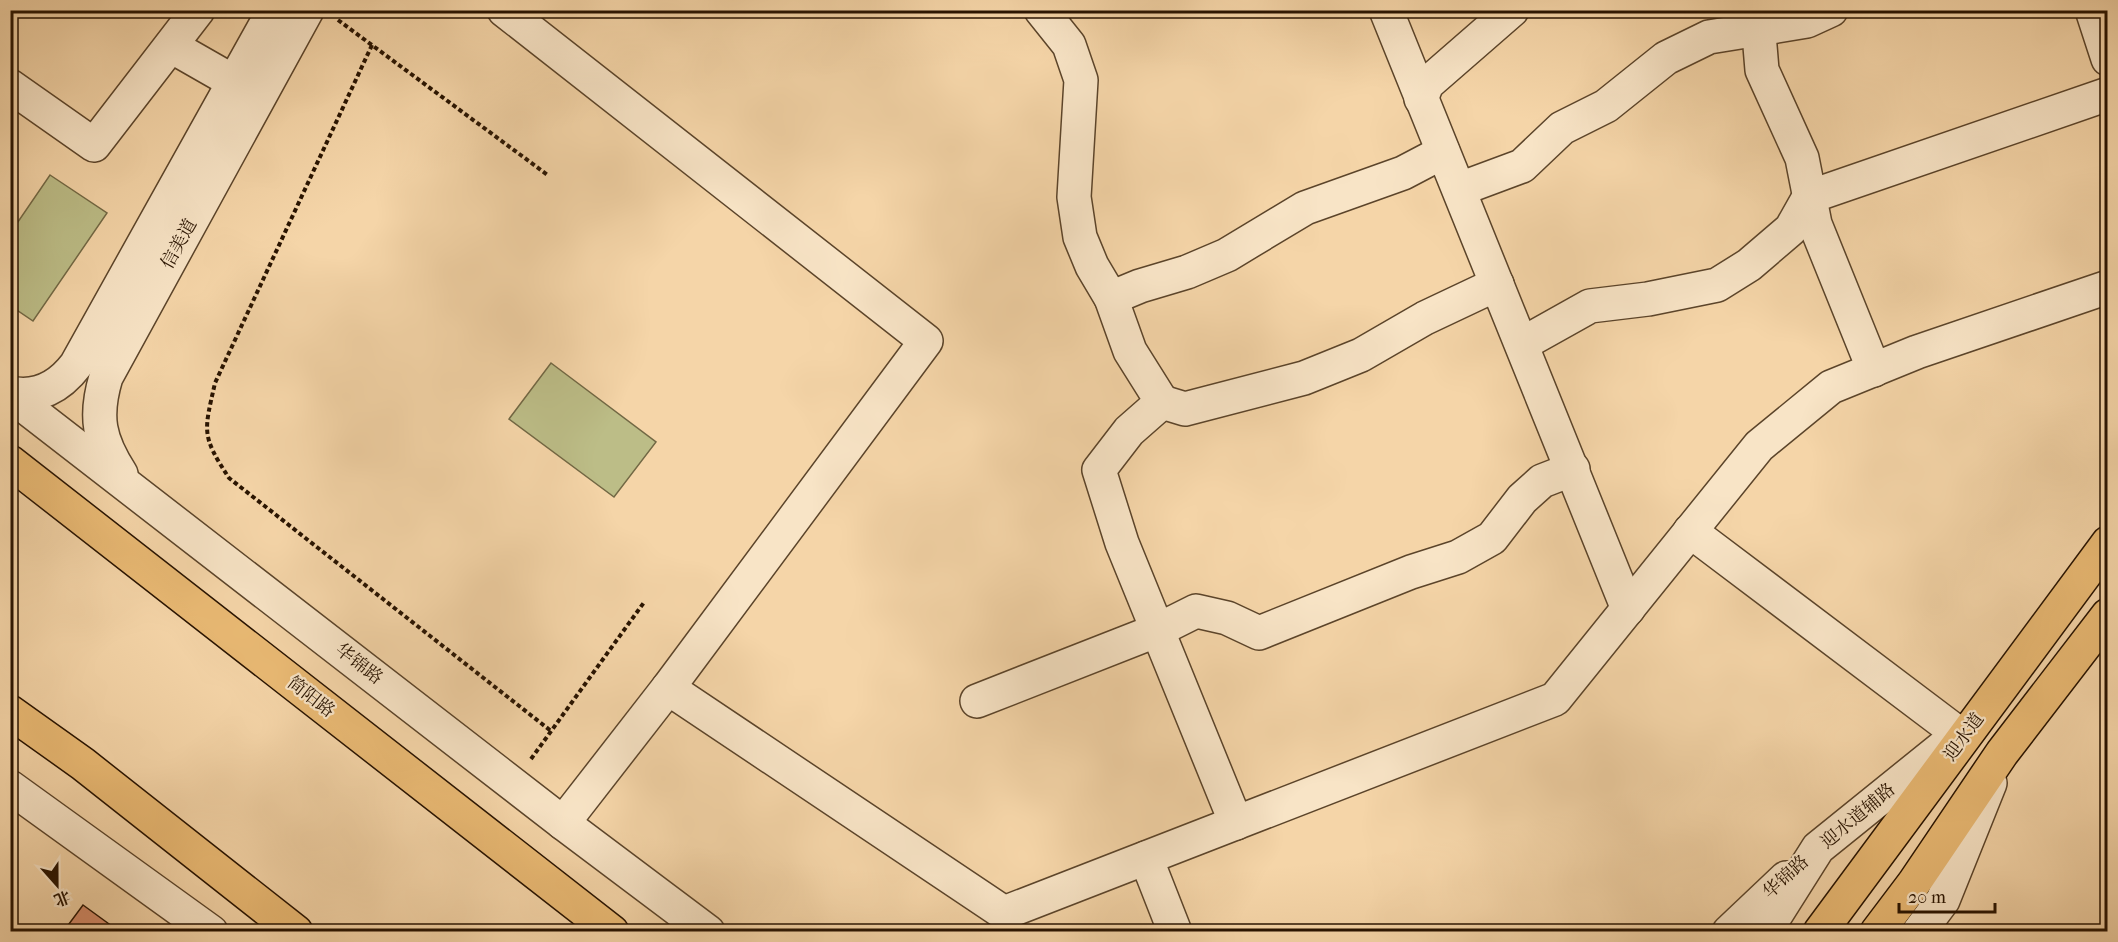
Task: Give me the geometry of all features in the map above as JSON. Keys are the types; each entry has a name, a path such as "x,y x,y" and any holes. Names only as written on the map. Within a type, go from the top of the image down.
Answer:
{"main road":[{"name":"简阳路","path":"10,462 612,932"},
{"name":"迎水道","path":"1820,932 1967,728 2108,543"},
{"path":"1877,932 1914,883 2002,753 2108,615"},
{"path":"10,711 83,764 296,932"}],"street":[{"path":"10,86 94,145 198,10"},
{"name":"信美道","path":"10,394 25,396 42,392 63,382 76,365 273,10"},
{"path":"504,10 926,341 668,688 563,823"},
{"path":"1041,10 1070,45 1081,80 1074,197 1080,237 1092,266 1111,298 1130,351 1162,402 1185,409 1304,378 1360,355 1425,318 1497,284"},
{"path":"1386,10 1628,609"},
{"path":"1421,99 1427,84 1512,10"},
{"path":"1460,189 1522,166 1562,128 1606,106 1666,58 1710,37 1759,21 1807,21 1831,10"},
{"path":"2092,10 2108,59"},
{"name":"信美道","path":"127,483 108,453 98,417 99,400 106,377 321,14"},
{"path":"1759,21 1762,70 1802,158 1809,197 1827,257 1874,370"},
{"path":"171,46 234,82"},
{"path":"1522,344 1590,306 1648,299 1717,285 1749,265 1791,229 1809,197 2108,94"},
{"path":"1111,298 1140,286 1187,272 1227,255 1305,208 1403,173 1443,152"},
{"path":"668,688 1004,913 1555,699 1759,446 1831,387 1917,352 2108,287"},
{"name":"华锦路","path":"10,394 563,823 708,932"},
{"path":"1162,402 1129,431 1099,470 1122,543 1236,823"},
{"path":"977,701 1158,630 1196,611 1227,618 1259,633 1287,623 1326,605 1458,556 1484,543 1492,538 1521,499 1542,481 1573,469"},
{"path":"1690,531 1967,728"},
{"name":"迎水道辅路","path":"1765,932 1818,848 1967,728"},
{"path":"1919,931 1943,900 2002,753"},
{"path":"10,787 210,932"},
{"name":"华锦路","path":"1729,932 1818,848"},
{"path":"1146,858 1175,932"}],"path":[{"path":"321,14 372,45 549,176"},
{"path":"372,45 214,383 206,427 212,450 230,478 551,731"},
{"path":"513,784 645,601"}],"green space":[{"path":"50,175 107,213 33,321 11,306 11,232"},
{"path":"551,363 656,442 614,497 509,419"}],"building":[{"path":"83,905 120,932 63,932"}]}
